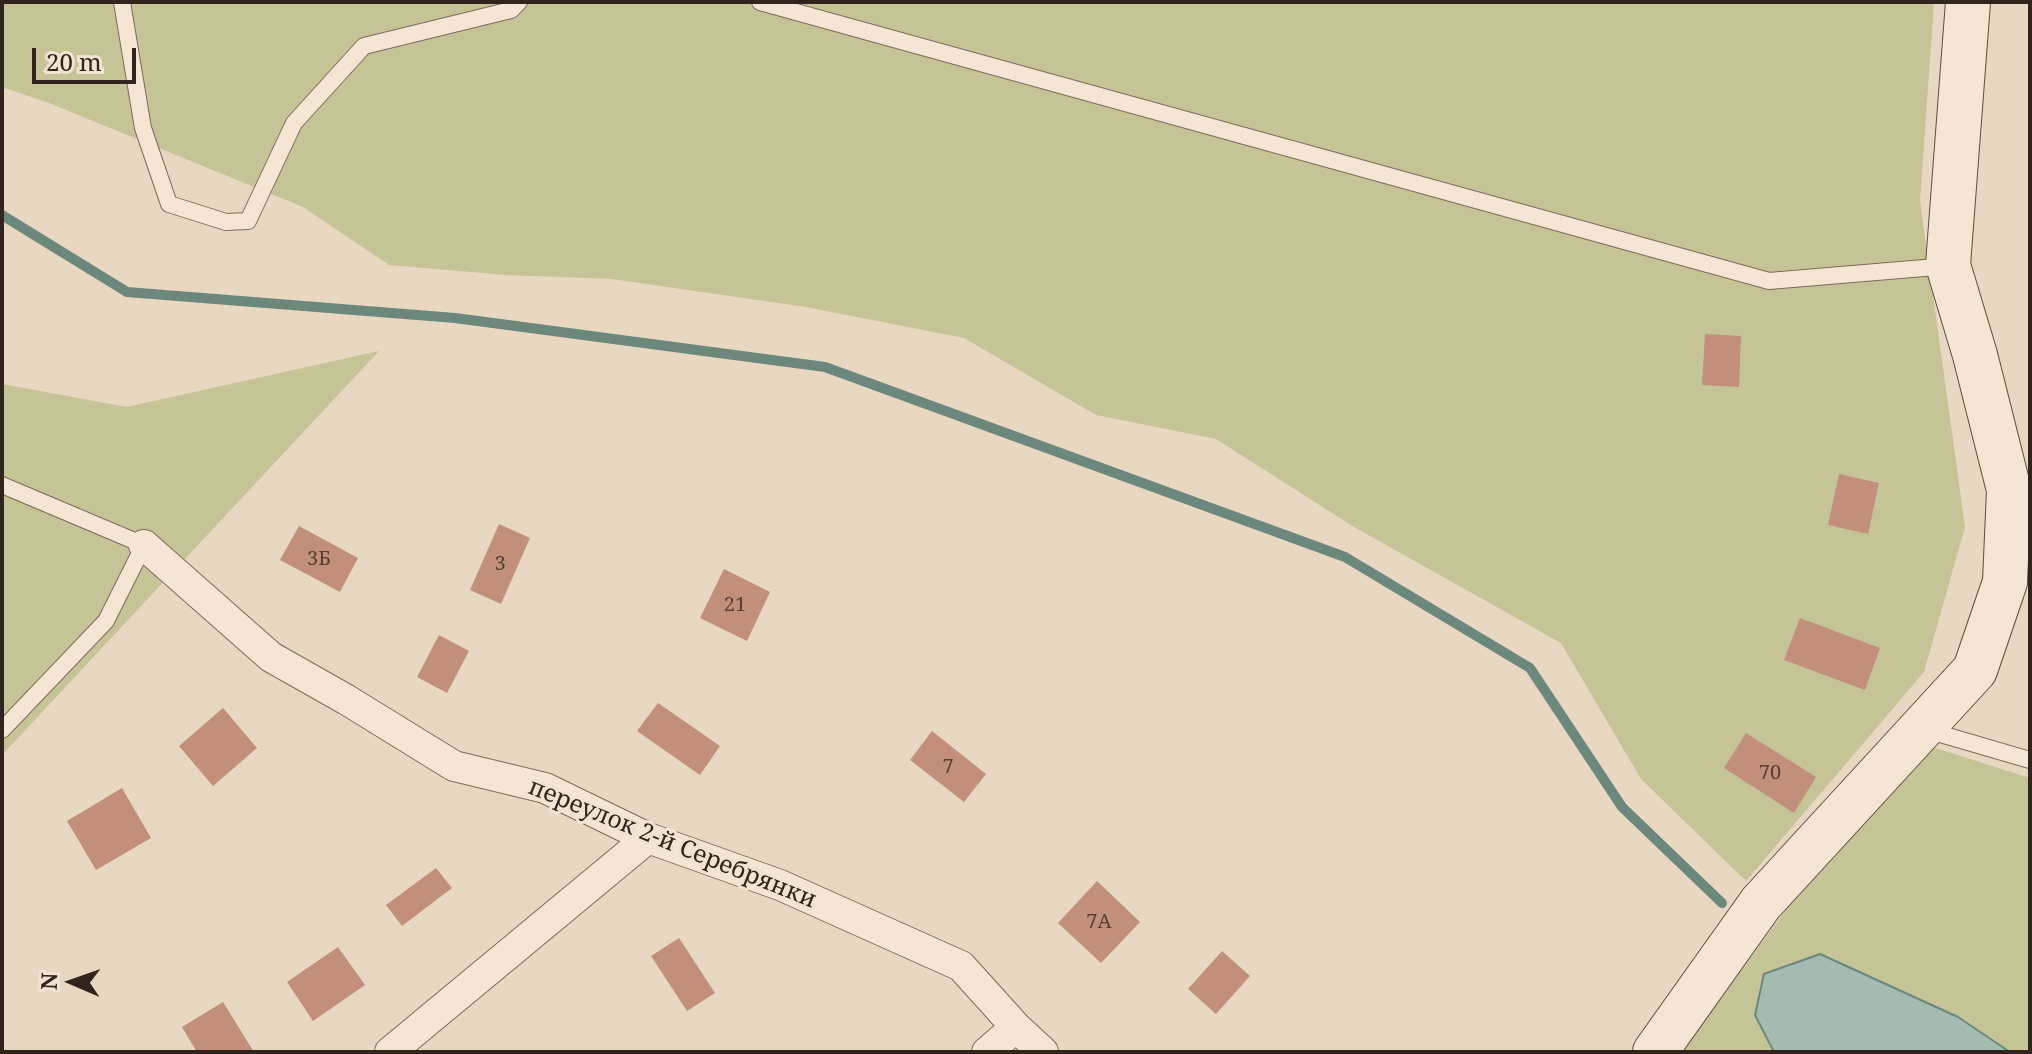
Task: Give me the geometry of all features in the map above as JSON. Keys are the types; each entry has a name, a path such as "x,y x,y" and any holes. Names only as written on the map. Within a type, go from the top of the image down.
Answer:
{"street":[{"path":"1655,1052 1761,903 1975,670 2005,582 2009,490 1975,355 1948,265 1968,2"},
{"name":"переулок 2-й Серебрянки","path":"144,545 271,657 454,766 545,788 648,838 780,885 961,966 1043,1052"},
{"path":"390,1052 648,838"},
{"path":"987,1052 1016,1027"}],"lane":[{"path":"122,2 143,128 169,204 226,222 248,221 294,123 364,46 511,10 519,2"},
{"path":"760,2 1769,281 1948,265"},
{"name":"переулок 2-й Серебрянки","path":"2,485 144,545"},
{"path":"2,730 106,621 144,545"},
{"path":"1921,728 2030,760"}],"green space":[{"path":"2,2 1934,2 1920,201 1965,527 1924,672 1746,881 1641,779 1561,643 1354,527 1216,439 1096,415 964,338 806,307 612,279 506,275 389,265 303,207 49,103 2,87"},
{"path":"379,351 2,755 2,384 127,407"},
{"path":"1926,745 2030,778 2030,1052 1681,1052 1822,861"}],"shaded area":[{"path":"1820,954 1958,1017 2010,1052 1774,1052 1755,1015 1764,974"}],"building":[{"path":"1705,334 1741,336 1739,387 1702,385"},
{"path":"1839,474 1879,483 1868,534 1828,525"},
{"path":"499,524 530,538 501,604 470,590"},
{"path":"299,526 358,558 340,592 280,560"},
{"path":"724,569 770,592 747,641 700,618"},
{"path":"1800,618 1880,648 1865,690 1784,660"},
{"path":"439,635 469,651 447,693 417,677"},
{"path":"658,703 720,746 700,775 637,731"},
{"path":"223,708 257,748 213,786 179,746"},
{"path":"932,731 986,774 964,802 910,760"},
{"path":"1746,733 1816,777 1794,813 1724,768"},
{"path":"122,788 151,838 96,870 67,821"},
{"path":"436,868 452,888 402,926 386,905"},
{"path":"1097,881 1140,922 1101,963 1058,923"},
{"path":"679,938 715,993 687,1011 651,956"},
{"path":"338,947 365,985 313,1021 287,982"},
{"path":"1222,951 1250,976 1216,1014 1188,989"},
{"path":"223,1002 254,1052 197,1052 182,1027"}],"waterway":[{"path":"2,215 127,292 455,318 825,367 1345,557 1530,668 1622,807 1722,903"}]}
